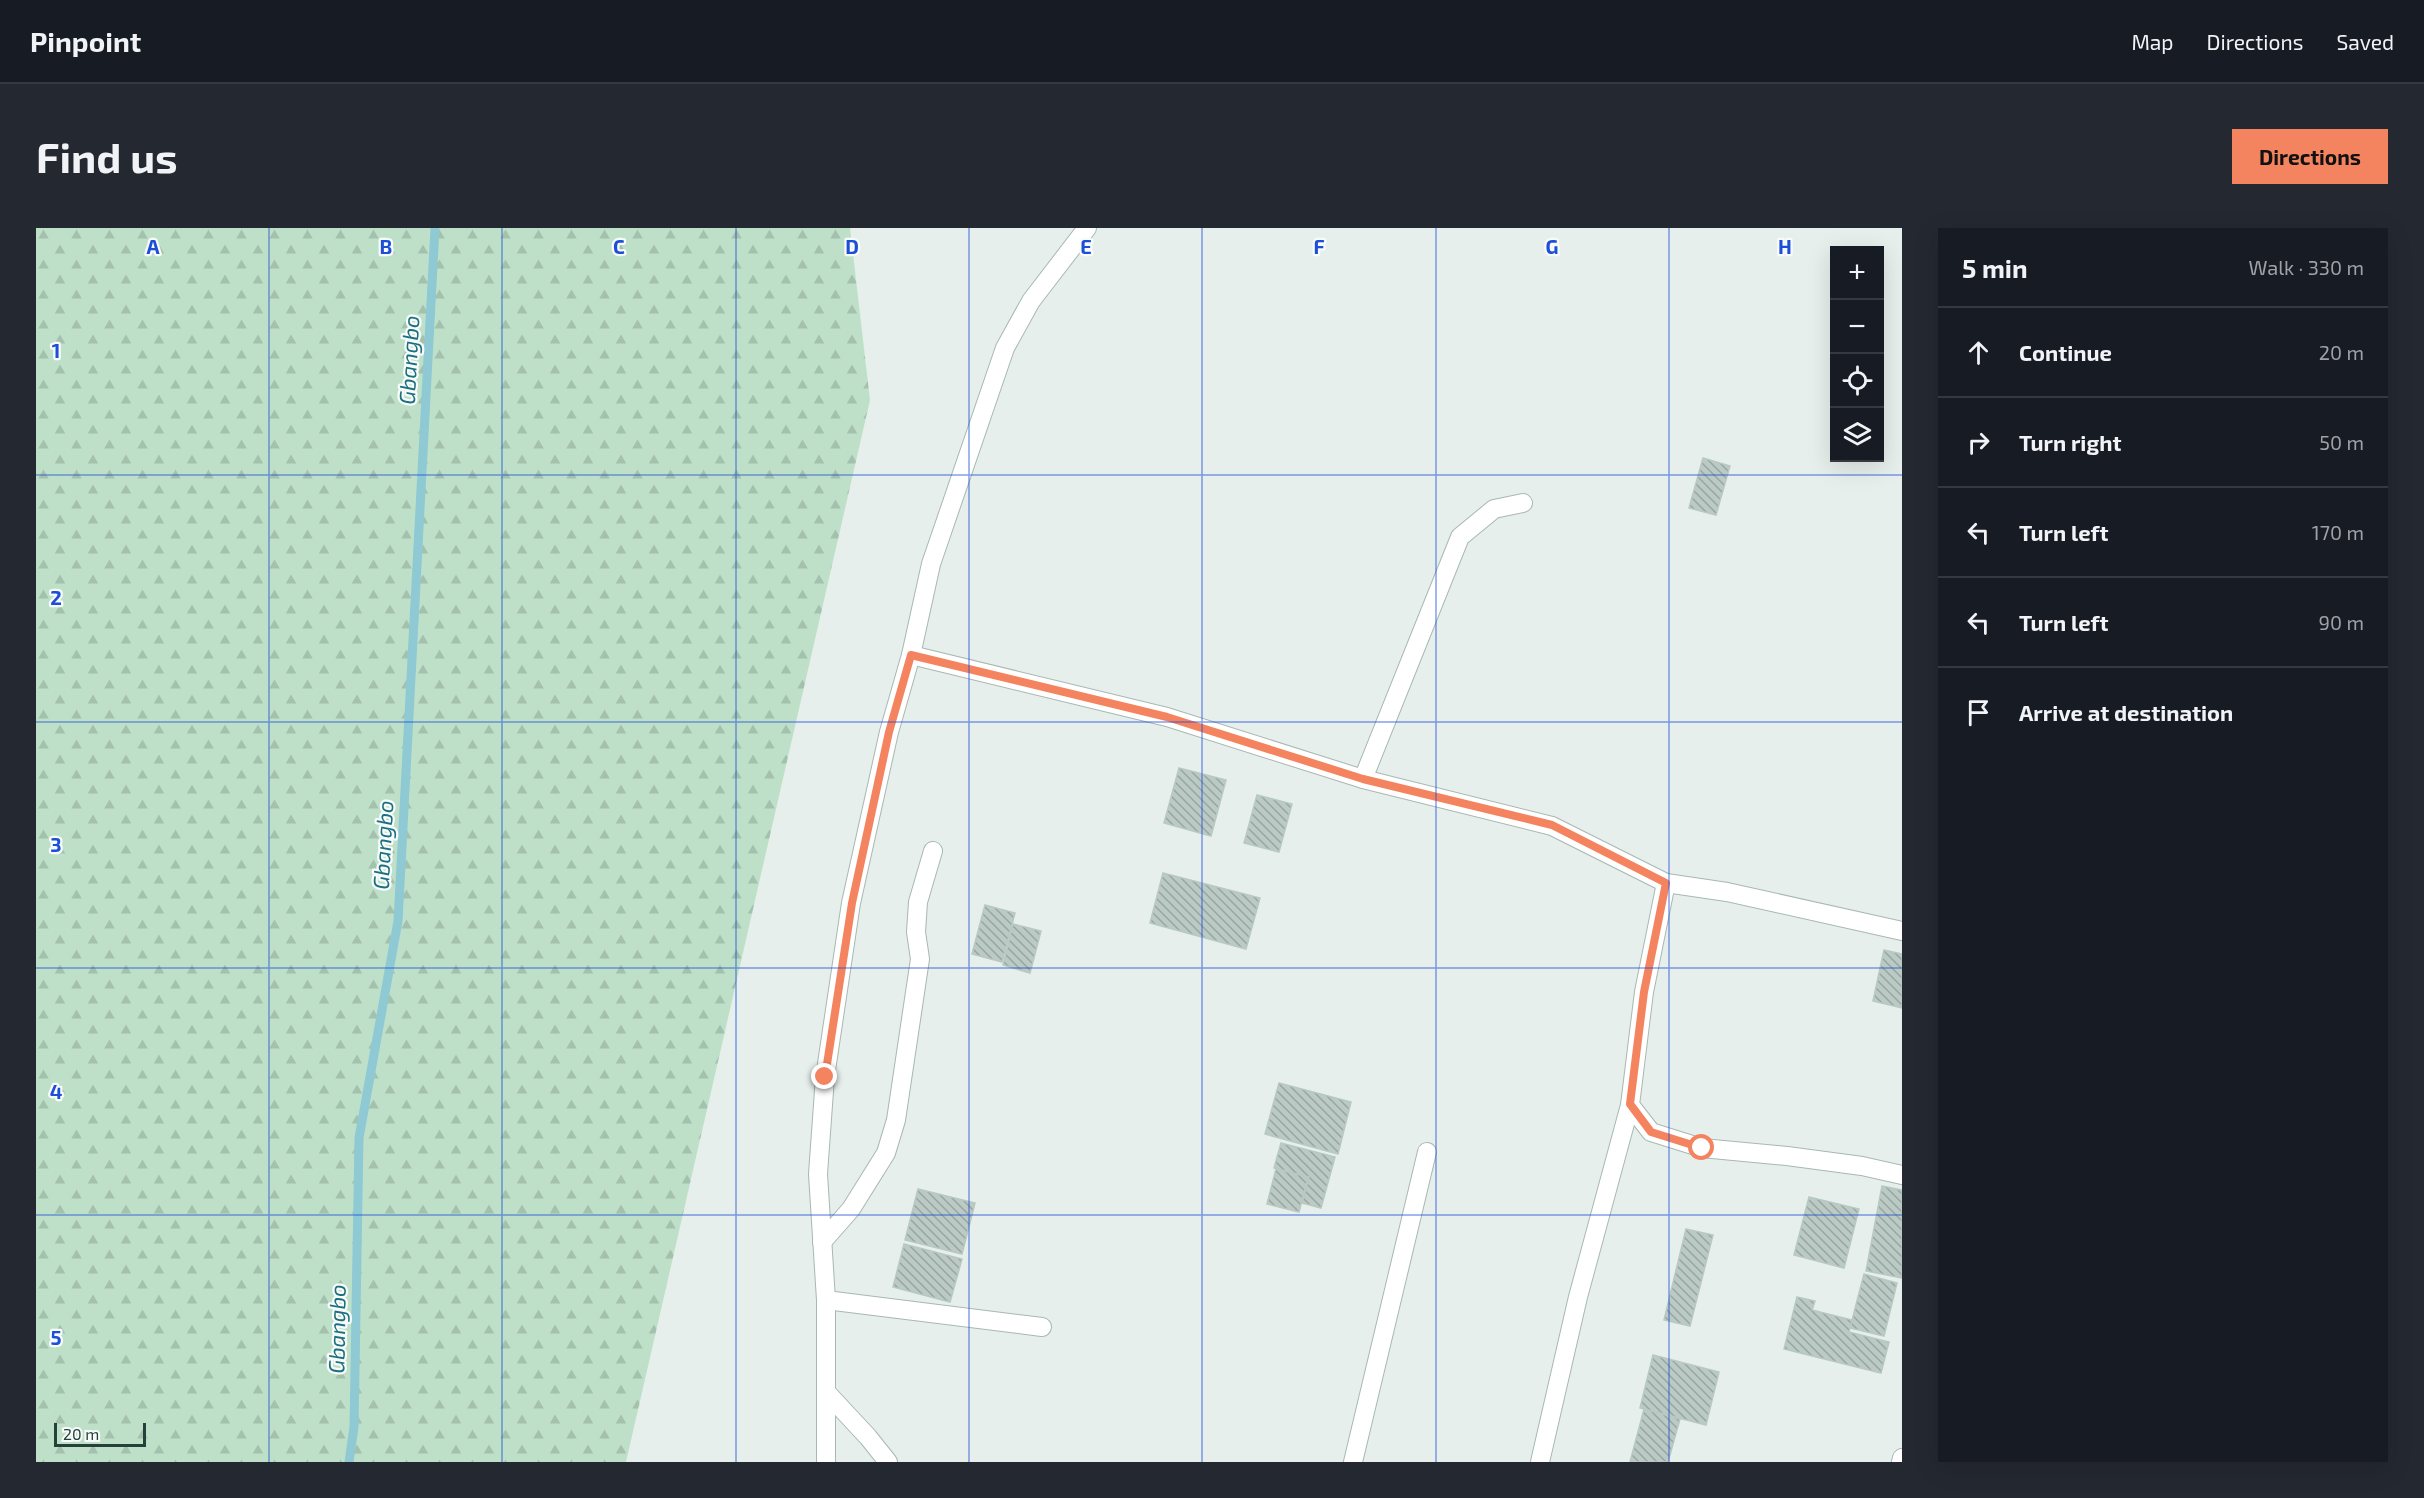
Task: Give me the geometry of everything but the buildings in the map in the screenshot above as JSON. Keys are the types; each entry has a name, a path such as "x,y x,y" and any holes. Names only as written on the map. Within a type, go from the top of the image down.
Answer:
{"street":[{"path":"826,1462 828,1394 826,1300 818,1174 824,1088 852,903 889,732 911,655 931,564 1005,348 1031,301 1087,228"},
{"path":"1363,779 1460,537 1494,508 1524,503"},
{"path":"911,655 1167,717 1363,779 1552,825 1666,883 1727,892 1902,931"},
{"path":"822,1242 852,1209 885,1153 896,1120 920,959 916,932 918,902 933,851"},
{"path":"1540,1462 1578,1297 1630,1104 1644,992 1666,883"},
{"path":"1630,1104 1651,1132 1702,1148 1862,1166 1902,1175"},
{"path":"1353,1462 1426,1152"},
{"path":"826,1300 1042,1327"},
{"path":"828,1394 888,1462"},
{"path":"1901,1462 1902,1458"}],"green space":[{"path":"36,228 850,228 870,400 626,1462 36,1462"}],"waterway":[{"name":"Gbangbo","path":"349,1462 354,1427 359,1138 398,921 435,228"}],"route":[{"path":"825,1077 852,903 889,732 911,655 1167,717 1363,779 1552,825 1666,883 1644,992 1630,1104 1651,1132 1702,1148"}]}
